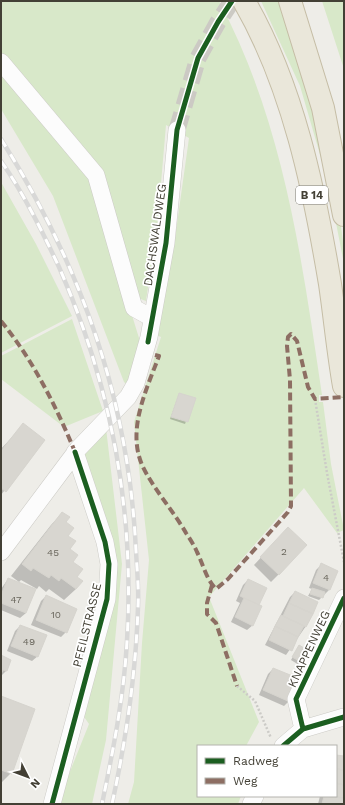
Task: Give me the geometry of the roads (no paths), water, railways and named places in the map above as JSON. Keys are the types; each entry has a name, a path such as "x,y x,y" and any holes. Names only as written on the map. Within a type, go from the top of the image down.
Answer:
{"highway":[{"name":"B 14","path":"244,1 277,72 303,156 330,284 344,386"},
{"name":"B 14","path":"290,1 323,108 344,215"},
{"path":"305,1 322,56 344,141"}],"street":[{"path":"1,62 96,175 134,308 152,318"},
{"name":"DACHSWALDWEG","path":"1,552 75,452 123,402 132,390 144,354 166,243 177,130"},
{"name":"PFEILSTRASSE","path":"52,804 107,599 109,581 109,564 105,542 75,452"},
{"name":"KNAPPENWEG","path":"303,729 296,699 344,598"},
{"path":"277,743 303,729 344,717"}],"tunnel":[{"path":"177,130 198,58 218,22 232,1"}],"railway":[{"path":"1,139 55,236 77,285 96,336 111,388 123,441 131,495 136,551 138,600 137,632 130,706 112,804"},
{"path":"1,161 39,226 59,267 77,312 93,357 116,450 123,497 129,593 126,662 121,703 102,804"}]}
